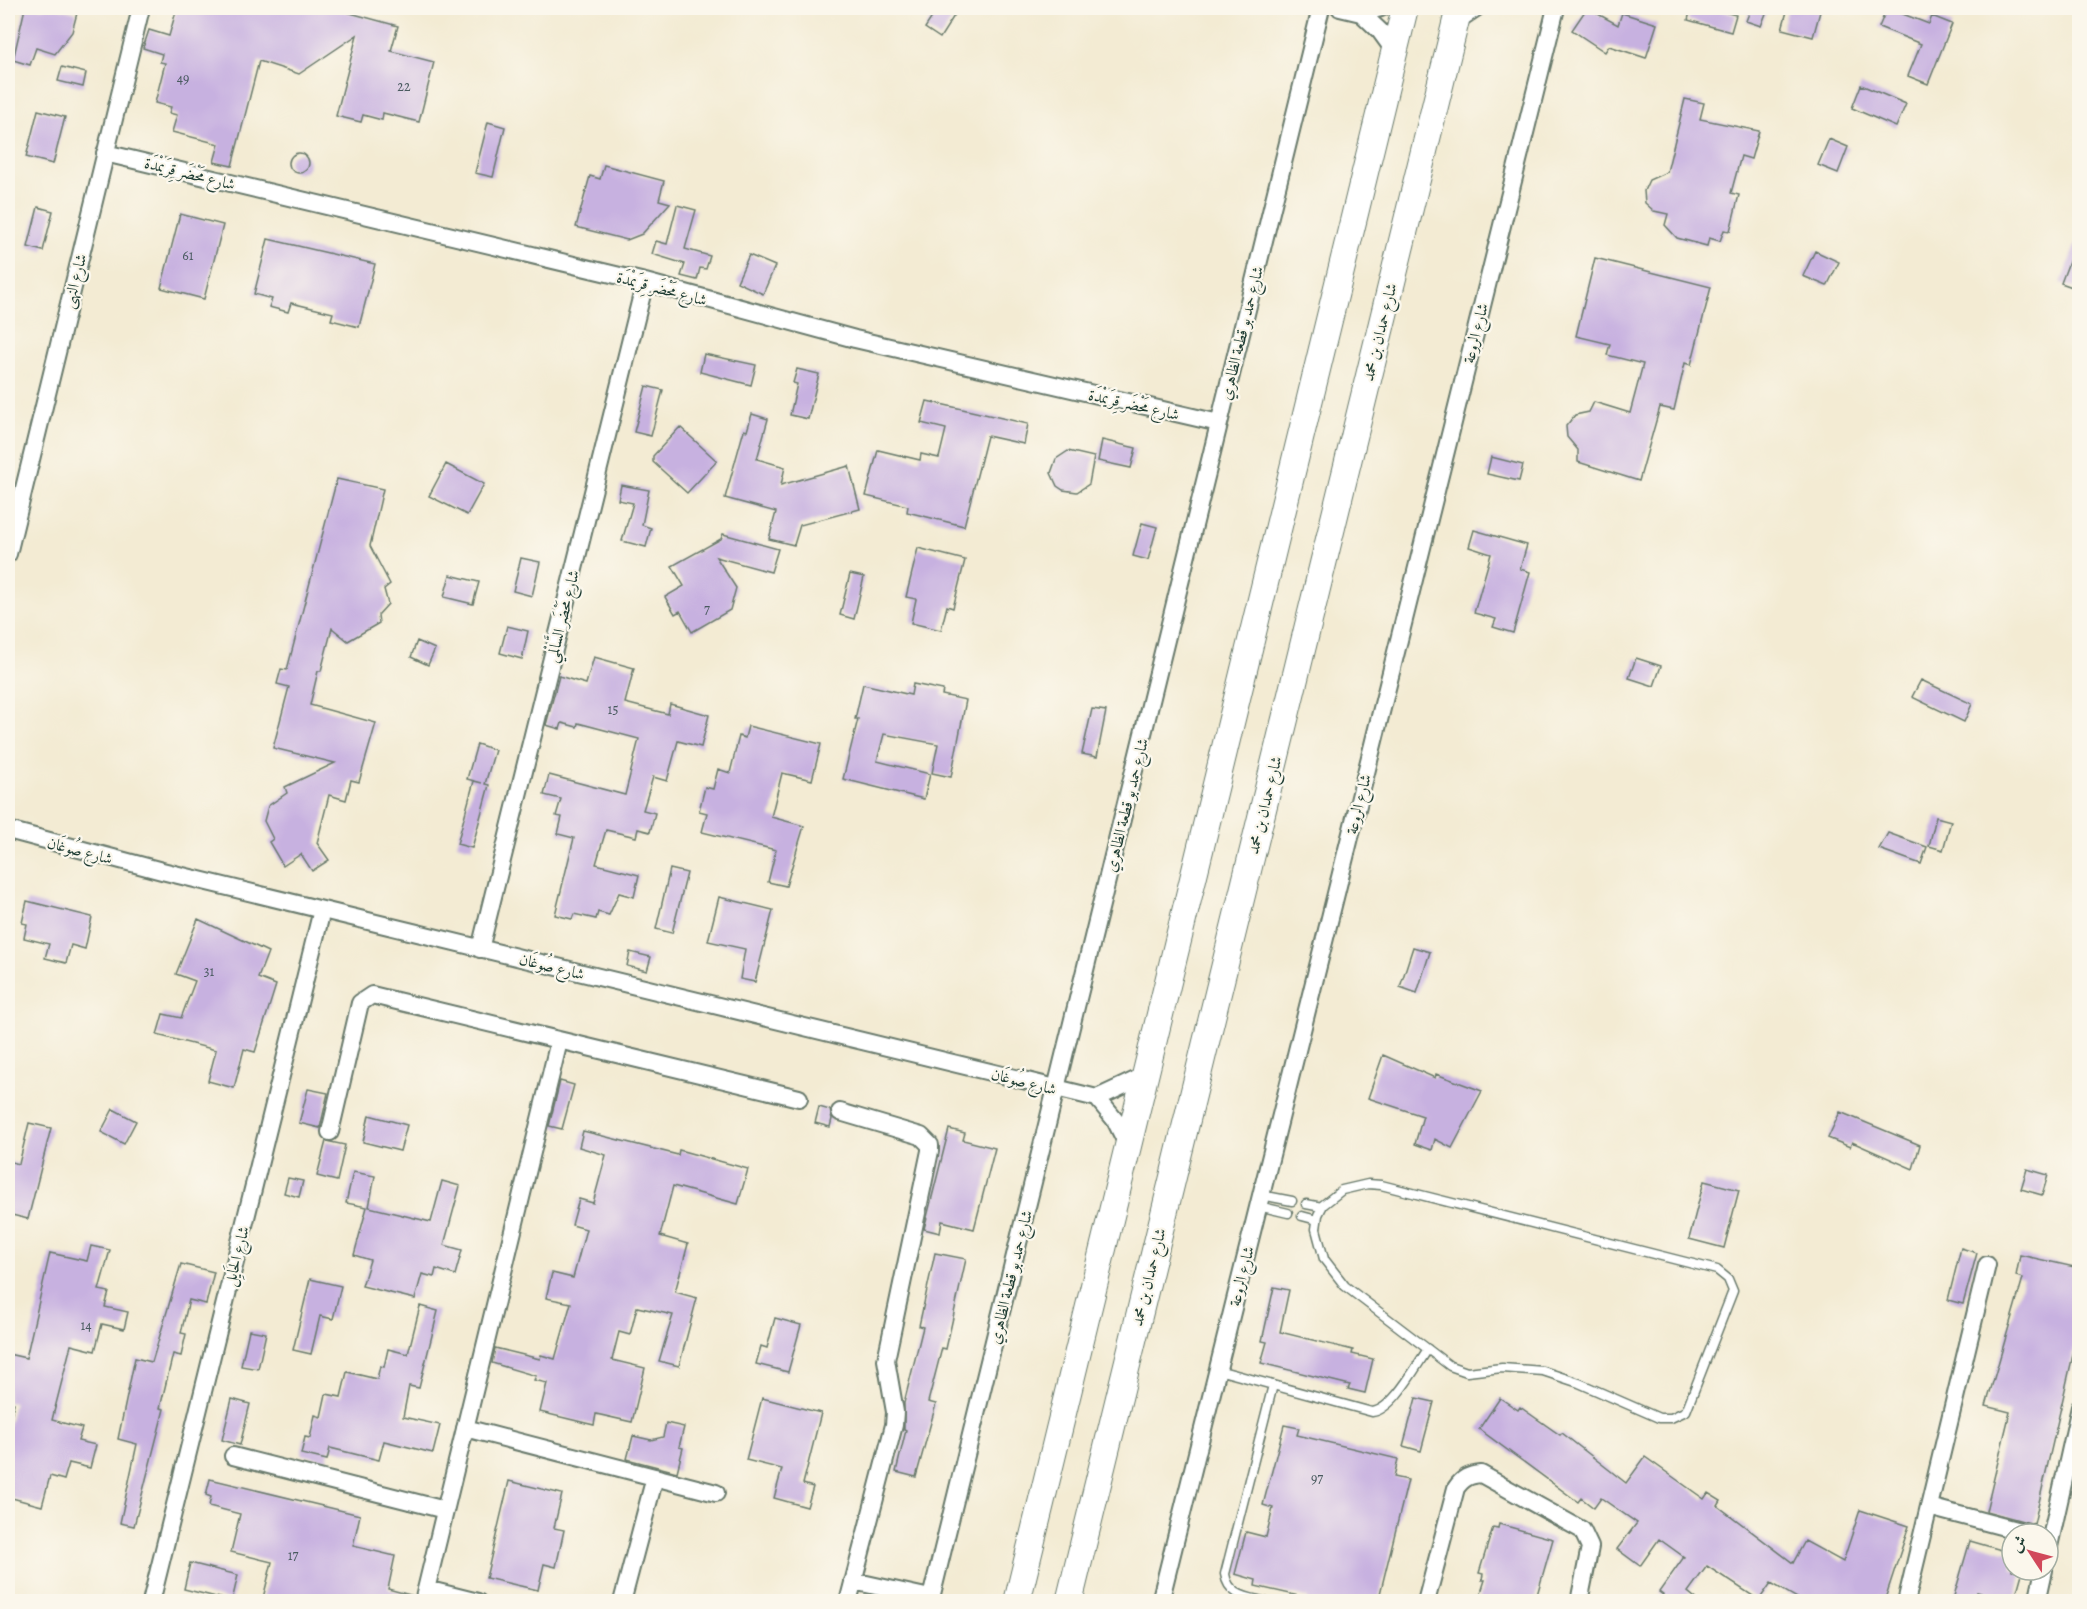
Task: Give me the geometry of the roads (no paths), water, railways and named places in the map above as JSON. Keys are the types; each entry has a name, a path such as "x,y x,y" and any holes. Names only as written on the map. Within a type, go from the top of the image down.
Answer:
{"main road":[{"path":"1017,1602 1396,53 1405,8"},
{"name":"شارع حمدان بن محمد","path":"1069,1602 1463,12"}],"street":[{"name":"شارع النهى","path":"8,554 141,8"},
{"name":"شارع حمد بو قطعة الظاهري","path":"930,1600 1321,8"},
{"path":"1340,8 1361,13 1381,8"},
{"name":"شارع الروعة","path":"1160,1602 1556,8"},
{"path":"1361,13 1380,31 1396,53"},
{"name":"شارع مَحْضَر قِرَيمْدَة","path":"105,153 645,282 855,339 1219,423"},
{"name":"شارع مَحْضَر السَّالْمي","path":"480,949 645,282"},
{"name":"شارع صُوغَان","path":"8,831 480,949 1097,1098"},
{"name":"شارع الحَايِل","path":"151,1602 322,910"},
{"path":"330,1132 360,1003 365,997 380,995 559,1041 799,1098"},
{"path":"478,1602 424,1595 559,1041"},
{"path":"1128,1146 1115,1120 1097,1098 1144,1076"},
{"path":"840,1112 921,1136 930,1145 886,1360 895,1412 894,1425 848,1602"},
{"path":"1906,1602 1987,1265"},
{"path":"2054,1522 2079,1407"},
{"path":"465,1428 716,1493"},
{"path":"233,1456 445,1510"},
{"path":"1426,1602 1456,1488 1461,1480 1471,1475 1481,1474 1582,1530 1590,1547 1579,1602"},
{"path":"622,1602 655,1477"},
{"path":"1929,1507 2000,1526"},
{"path":"854,1581 930,1600"},
{"path":"2037,1602 2041,1582"}],"lane":[{"path":"1381,1185 1717,1270 1728,1279 1733,1292 1686,1411 1671,1418 1659,1418 1579,1383 1544,1371 1502,1368 1475,1373 1458,1370 1337,1278 1324,1259 1319,1244 1317,1220 1322,1207 1332,1196 1342,1190 1355,1186 1381,1185"},
{"path":"1260,1200 1292,1201"},
{"path":"1260,1200 1288,1213"},
{"path":"1306,1204 1322,1207"},
{"path":"1302,1216 1317,1220"},
{"path":"1218,1370 1365,1411 1379,1411 1388,1404 1428,1349"},
{"path":"1266,1602 1236,1593 1228,1585 1225,1574 1273,1386"}]}
